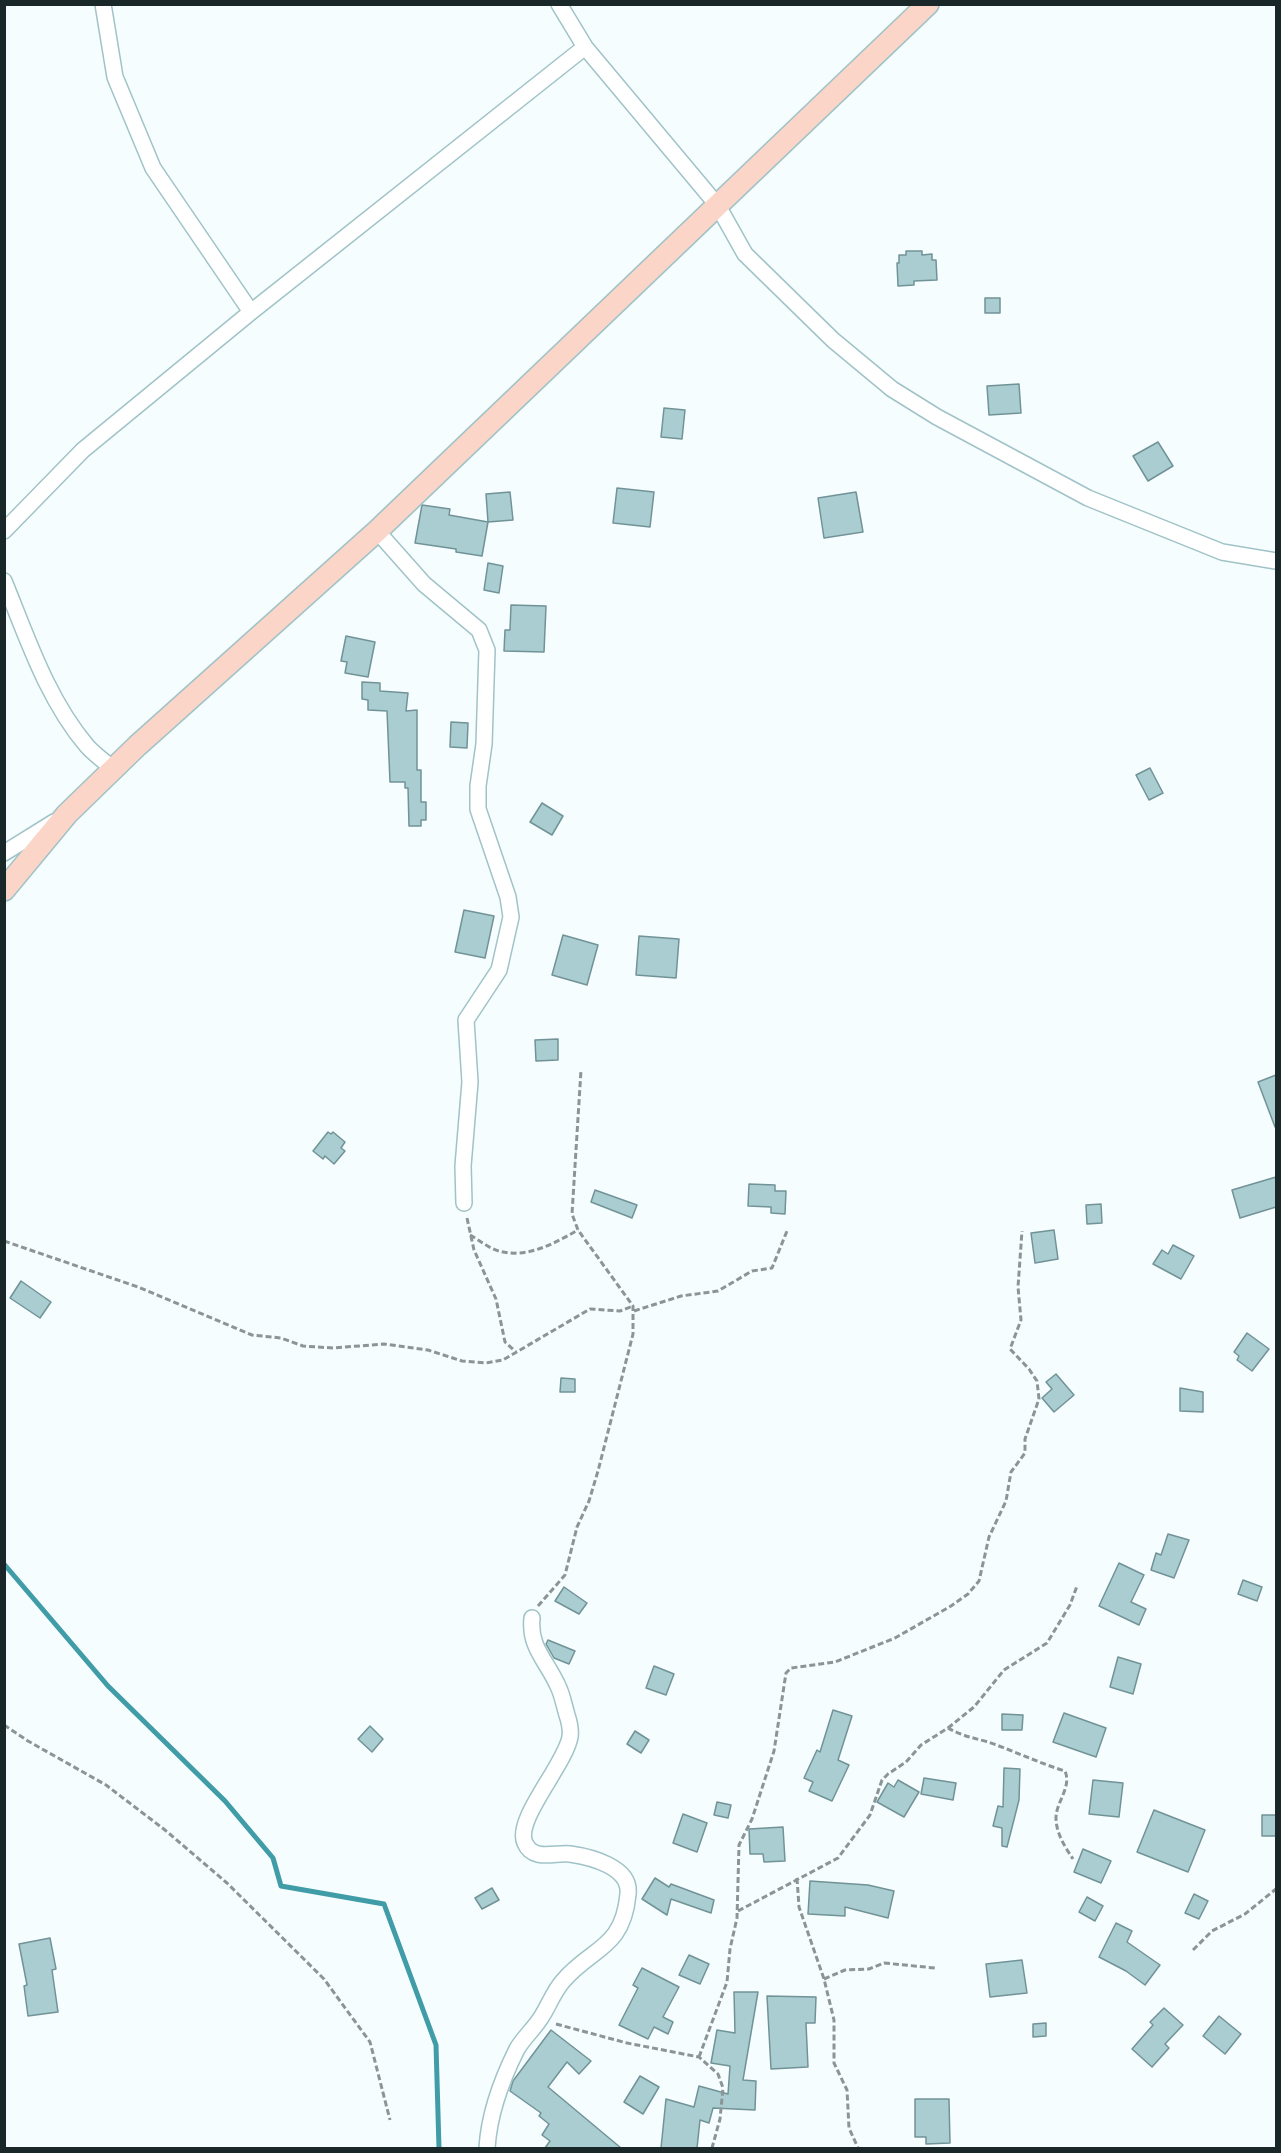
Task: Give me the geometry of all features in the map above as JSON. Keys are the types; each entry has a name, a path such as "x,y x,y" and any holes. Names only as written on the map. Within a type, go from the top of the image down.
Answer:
{"street":[{"path":"103,4 115,77 153,168 251,312"},
{"path":"559,4 585,47 718,206 745,254 833,340 892,389 937,417 1088,498 1222,552 1276,561"},
{"path":"4,890 67,814 146,738 377,531 928,4"},
{"path":"4,531 83,450 251,312 585,47"},
{"path":"377,531 424,584 479,630 487,650 484,744 478,786 478,809 508,897 511,916 500,970 466,1020 470,1082 463,1166 464,1203"},
{"path":"4,581 37,662 72,726 88,747 115,770"},
{"path":"4,854 67,814"},
{"path":"487,2148 489,2121 517,2049 540,2019 562,1982 610,1943 620,1924 628,1891 627,1881 618,1871 585,1857 567,1854 538,1854 528,1849 524,1842 523,1835 532,1809 552,1779 571,1735 557,1684 533,1643 532,1618"}],"path":[{"path":"532,1618 538,1604 565,1575 610,1425 633,1334 633,1306 578,1230 572,1214 578,1147 581,1070"},
{"path":"464,1203 470,1235 496,1299 505,1342 516,1352"},
{"path":"470,1235 499,1251 521,1251 546,1248 578,1230"},
{"path":"634,1311 681,1296 707,1294 728,1287 752,1271 772,1268 788,1231"},
{"path":"699,2056 728,1982 730,1949 737,1911 739,1845 752,1819 774,1751 786,1673 791,1668 835,1662 895,1638 951,1606 968,1594 978,1581 989,1537 1006,1501 1011,1472 1025,1453 1025,1439 1039,1399 1036,1381 1029,1368 1010,1349 1022,1320 1018,1287 1022,1231"},
{"path":"4,1241 138,1287 252,1335 281,1338 303,1346 333,1348 384,1344 428,1350 462,1361 486,1363 503,1360 590,1309 620,1311 633,1306"},
{"path":"737,1911 838,1858 870,1815 882,1780 906,1762 921,1745 948,1728 974,1707 1004,1670 1047,1643 1070,1605 1077,1586"},
{"path":"4,1725 106,1785 165,1830 227,1883 324,1978 370,2042 390,2120"},
{"path":"948,1728 966,1738 988,1742 1035,1762 1065,1771 1068,1778 1056,1821 1063,1843 1073,1859"},
{"path":"797,1878 799,1907 824,1979 834,2019 834,2063 847,2090 849,2128 858,2148"},
{"path":"1193,1950 1212,1931 1245,1914 1276,1889"},
{"path":"824,1979 845,1970 869,1969 884,1963 935,1968"},
{"path":"540,2019 627,2043 699,2056 718,2074 723,2088 712,2148"}],"building":[{"path":"906,251 922,251 922,255 932,254 932,260 936,260 937,280 914,281 914,285 898,286 897,263 899,263 899,255 906,255"},
{"path":"985,298 1000,298 1000,313 985,313"},
{"path":"1019,384 1021,413 989,415 987,386"},
{"path":"664,408 685,410 682,439 661,437"},
{"path":"1158,442 1173,466 1148,481 1133,456"},
{"path":"617,488 654,492 650,527 613,523"},
{"path":"510,492 513,520 488,522 486,494"},
{"path":"856,492 863,532 824,538 818,498"},
{"path":"422,505 450,509 449,515 488,522 482,556 456,552 456,549 415,543"},
{"path":"488,563 503,566 499,593 484,590"},
{"path":"511,605 546,606 544,652 504,651 505,630 510,630"},
{"path":"346,636 375,642 368,677 345,673 347,662 341,661"},
{"path":"362,682 380,683 380,691 408,693 406,711 417,710 417,770 421,770 421,802 426,802 426,820 421,820 421,826 409,826 408,788 405,788 405,782 390,782 387,711 368,710 368,700 362,699"},
{"path":"451,722 468,723 467,748 450,747"},
{"path":"1150,768 1163,793 1149,800 1136,775"},
{"path":"542,803 563,816 552,835 530,822"},
{"path":"464,910 494,916 485,958 455,952"},
{"path":"563,935 598,945 587,985 552,975"},
{"path":"639,936 679,939 676,978 636,975"},
{"path":"558,1039 558,1060 536,1061 535,1040"},
{"path":"1276,1075 1276,1127 1275,1127 1258,1082"},
{"path":"328,1132 331,1134 333,1132 345,1142 341,1148 345,1151 334,1164 325,1156 323,1159 313,1151"},
{"path":"1276,1177 1276,1207 1240,1218 1232,1190"},
{"path":"749,1184 775,1185 775,1191 786,1191 785,1214 771,1213 771,1207 748,1206"},
{"path":"595,1190 637,1205 632,1218 591,1202"},
{"path":"1101,1204 1102,1223 1087,1224 1086,1205"},
{"path":"1054,1230 1058,1259 1035,1263 1031,1233"},
{"path":"1173,1245 1194,1256 1181,1279 1153,1264 1162,1250 1168,1254"},
{"path":"21,1281 51,1302 40,1318 10,1298"},
{"path":"1247,1333 1269,1349 1252,1371 1237,1360 1239,1356 1234,1352"},
{"path":"1056,1374 1074,1395 1054,1412 1042,1398 1052,1389 1046,1382"},
{"path":"561,1378 575,1379 575,1392 560,1392"},
{"path":"1180,1388 1203,1392 1203,1412 1180,1411"},
{"path":"1168,1534 1189,1540 1174,1578 1151,1570 1156,1553 1161,1555"},
{"path":"1119,1563 1144,1575 1131,1602 1146,1609 1139,1625 1099,1606"},
{"path":"1243,1580 1262,1587 1257,1601 1238,1594"},
{"path":"564,1587 587,1603 579,1614 555,1601"},
{"path":"548,1640 575,1651 569,1664 554,1658 546,1644"},
{"path":"1118,1657 1141,1664 1133,1694 1110,1687"},
{"path":"654,1666 674,1674 666,1695 646,1688"},
{"path":"833,1710 852,1716 838,1760 849,1765 832,1801 809,1791 813,1782 804,1778 817,1750 820,1752"},
{"path":"1064,1713 1106,1728 1096,1757 1053,1742"},
{"path":"1002,1714 1023,1715 1022,1730 1002,1730"},
{"path":"370,1726 383,1739 372,1752 358,1739"},
{"path":"635,1731 649,1740 641,1753 627,1744"},
{"path":"1004,1768 1020,1769 1019,1800 1007,1847 1002,1846 1002,1828 993,1826 998,1806 1003,1807"},
{"path":"924,1778 956,1783 953,1800 921,1794"},
{"path":"898,1780 919,1792 904,1817 877,1802 888,1783 894,1787"},
{"path":"1093,1780 1123,1783 1119,1817 1089,1814"},
{"path":"717,1802 731,1805 728,1818 714,1815"},
{"path":"1154,1810 1205,1830 1188,1872 1137,1852"},
{"path":"683,1814 707,1823 697,1852 673,1843"},
{"path":"1262,1815 1276,1815 1276,1836 1262,1836"},
{"path":"783,1827 785,1861 764,1862 763,1854 750,1854 749,1829"},
{"path":"1083,1849 1111,1861 1101,1883 1074,1872"},
{"path":"655,1878 669,1887 671,1884 714,1900 711,1913 671,1899 667,1915 642,1899"},
{"path":"810,1881 868,1885 894,1891 888,1918 845,1907 845,1916 808,1914"},
{"path":"492,1888 499,1900 482,1909 475,1898"},
{"path":"1194,1894 1208,1901 1199,1919 1185,1913"},
{"path":"1087,1897 1103,1906 1095,1921 1079,1912"},
{"path":"1116,1923 1132,1931 1127,1942 1160,1965 1145,1985 1126,1971 1099,1957"},
{"path":"50,1938 56,1969 52,1970 58,2012 28,2016 24,1986 27,1985 19,1944"},
{"path":"689,1955 709,1964 700,1984 679,1975"},
{"path":"1022,1960 1027,1993 990,1997 986,1964"},
{"path":"642,1968 679,1987 663,2017 673,2022 668,2034 654,2027 648,2039 619,2025 638,1988 633,1985"},
{"path":"734,1992 758,1992 743,2080 756,2081 755,2110 713,2108 709,2123 700,2120 697,2148 661,2148 666,2099 694,2107 699,2086 728,2094 730,2066 711,2063 717,2030 735,2033"},
{"path":"767,1996 816,1997 815,2023 806,2023 808,2067 771,2069"},
{"path":"1164,2008 1183,2025 1165,2044 1169,2048 1152,2067 1132,2049 1153,2025 1150,2022"},
{"path":"1219,2016 1241,2034 1225,2054 1203,2036"},
{"path":"1046,2023 1046,2036 1033,2037 1033,2024"},
{"path":"551,2030 591,2061 579,2074 567,2062 548,2087 621,2148 545,2148 550,2141 542,2135 549,2124 539,2116 541,2113 510,2091 513,2081"},
{"path":"640,2076 659,2087 643,2114 624,2102"},
{"path":"915,2099 949,2099 950,2143 926,2144 926,2137 915,2137"}],"waterway":[{"path":"4,1564 108,1686 225,1801 273,1858 281,1886 384,1904 436,2045 439,2148"}]}
